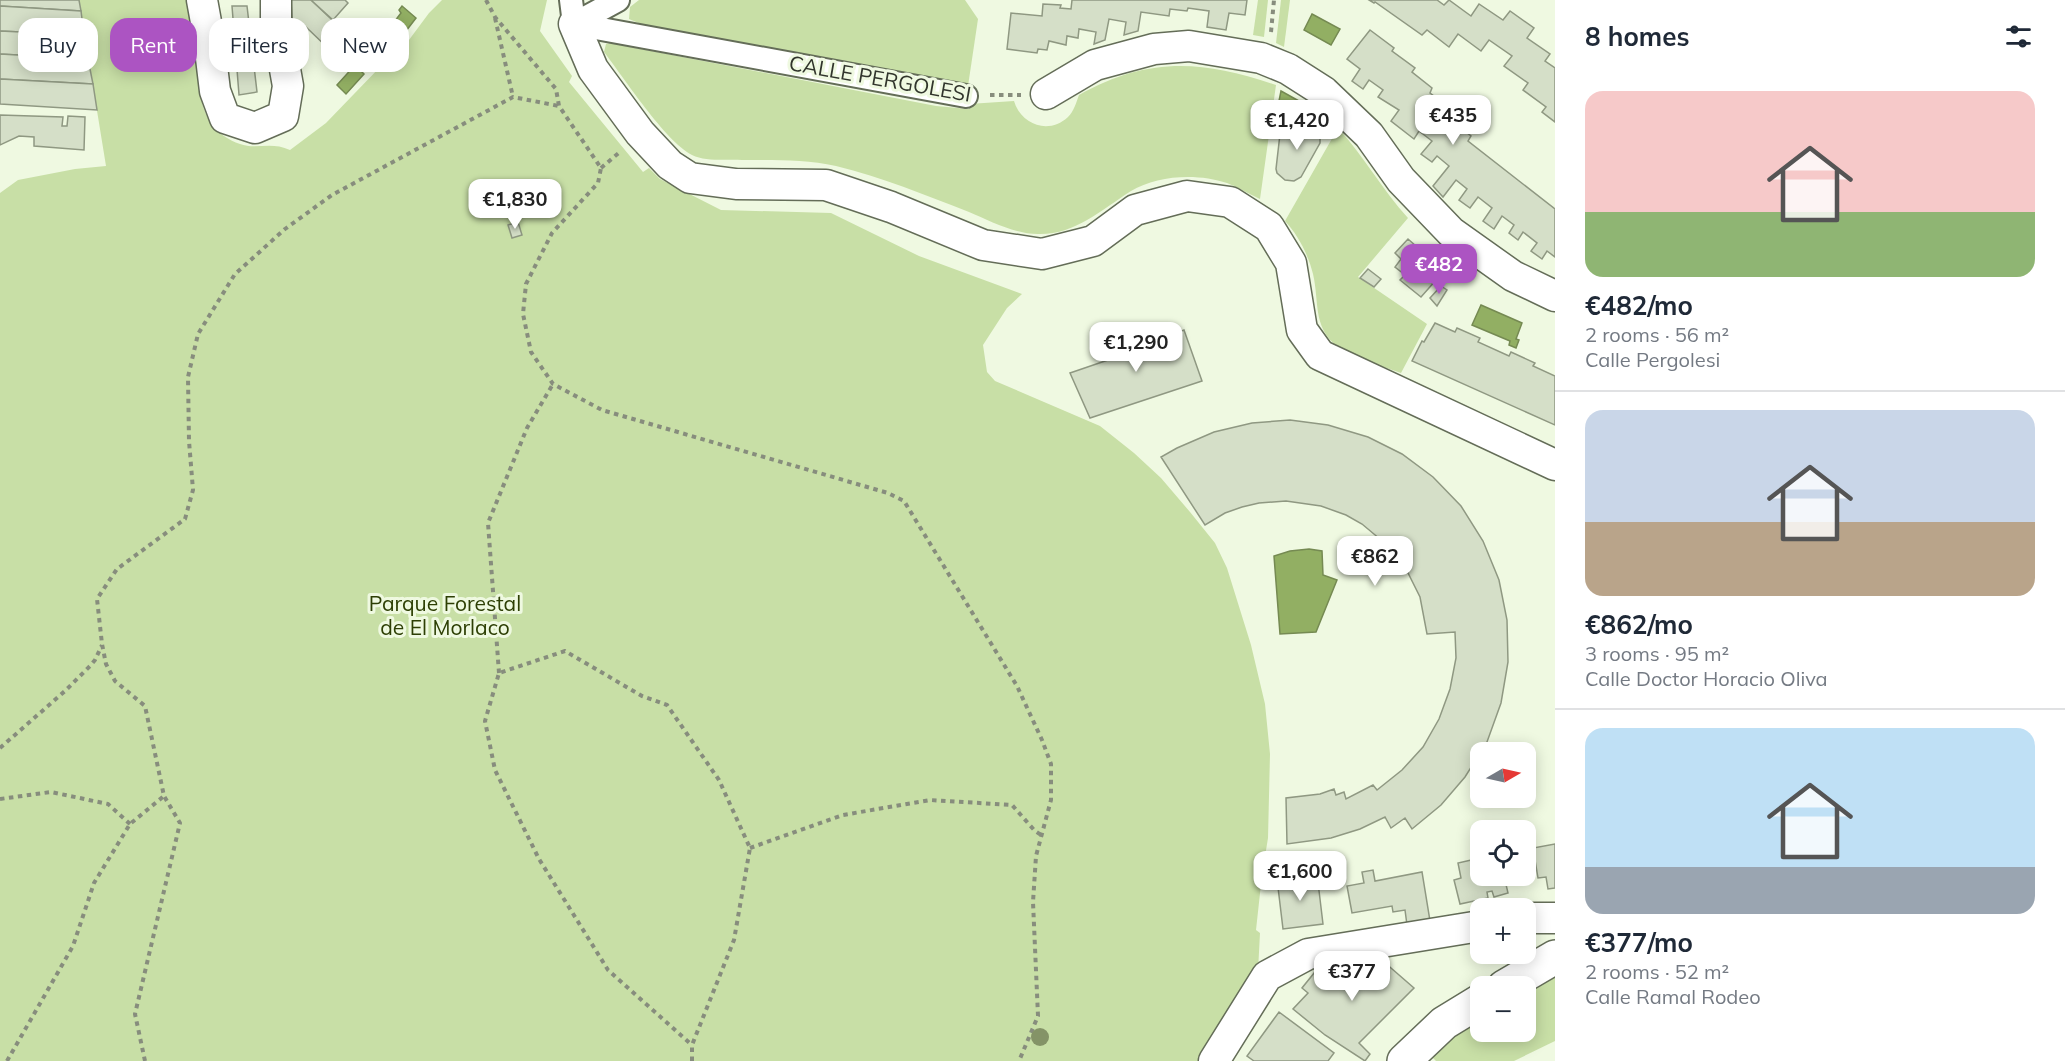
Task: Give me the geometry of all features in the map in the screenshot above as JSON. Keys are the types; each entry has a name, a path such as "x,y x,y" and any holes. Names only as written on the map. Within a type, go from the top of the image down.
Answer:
{"street":[{"path":"202,0 215,91 225,118 255,129 283,116 288,86 276,19 276,0"},
{"path":"618,0 573,12 593,69 640,133 670,165 690,178 736,184 826,185 891,207 983,245 1042,254 1093,241 1135,210 1156,204 1186,196 1230,202 1269,227 1291,263 1302,330 1320,355 1555,465"},
{"name":"CALLE PERGOLESI","path":"573,12 966,96"},
{"path":"1046,94 1095,65 1154,49 1189,46 1261,58 1288,69 1324,92 1370,135 1401,180 1451,232 1513,276 1555,296"},
{"path":"1536,918 1555,918"},
{"path":"1214,1061 1267,976 1308,954 1470,928"},
{"path":"1523,976 1555,957"},
{"path":"1404,1061 1444,1023 1470,1007"}],"path":[{"path":"486,0 495,17 556,88 559,106 601,168"},
{"path":"1270,40 1274,0"},
{"path":"495,17 513,97"},
{"name":"CALLE PERGOLESI","path":"966,96 1046,94"},
{"path":"145,1061 135,1014 180,823 164,796 145,706 115,681 106,664 98,599 117,569 185,519 193,490 189,441 188,377 198,334 235,274 285,229 332,195 513,97 559,106"},
{"path":"624,149 601,168 598,183 552,233 526,284 523,314 531,352 553,384 602,410 888,493 904,501 1017,686 1051,764 1051,800 1036,856 1033,902 1038,1016 1019,1061"},
{"path":"553,384 527,428 488,523 499,673 485,721 495,770 539,859 608,970 692,1045"},
{"path":"0,748 90,666 102,644"},
{"path":"499,673 566,651 642,696 667,705 719,780 750,848 734,940 692,1045 692,1061"},
{"path":"0,799 51,792 108,804 130,824"},
{"path":"7,1061 73,946 94,883 130,824 164,796"},
{"path":"750,848 843,815 930,800 1012,805 1041,835"}],"green space":[{"name":"Parque Forestal de El Morlaco","path":"79,0 188,0 192,18 110,18 110,72 197,72 197,58 202,104 207,116 225,137 246,146 276,146 290,150 326,123 375,72 409,72 409,40 442,0 547,0 540,31 572,76 569,82 643,172 649,168 660,179 721,210 831,213 919,256 1022,294 1007,308 983,345 987,372 995,381 1100,426 1161,478 1190,512 1215,543 1227,568 1251,645 1265,704 1270,754 1268,838 1256,930 1260,933 1258,971 1200,1061 0,1061 0,193 18,180 75,169 106,166 91,72 98,72 98,18 82,18"},
{"path":"639,0 965,0 978,19 968,86 942,85 641,24 629,19 630,7"},
{"path":"1258,0 1268,0 1264,37 1253,35"},
{"path":"1281,0 1290,0 1284,47 1276,43"},
{"path":"606,44 936,106 969,109 969,104 1014,101 1029,121 1044,126 1061,122 1068,117 1079,95 1104,82 1129,73 1176,66 1200,67 1249,77 1276,85 1260,199 1216,180 1191,177 1165,179 1131,191 1076,226 1038,234 1020,232 887,181 836,166 801,161 704,159 681,148 645,108 604,52"},
{"path":"1338,128 1408,218 1358,277 1427,324 1401,373 1345,351 1334,344 1327,335 1319,317 1313,274 1308,259 1298,239 1285,221"},
{"path":"1555,976 1555,1041 1514,1061 1436,1061 1432,1057 1460,1025 1470,1020 1470,1042 1536,1042 1536,987"}],"shaded area":[{"path":"402,6 416,18 409,27 409,18 397,18 401,13 399,10"},
{"path":"1312,14 1340,29 1331,45 1304,30"},
{"path":"349,72 364,74 346,94 337,85"},
{"path":"1281,91 1299,101 1295,116 1283,125 1281,133 1273,131"},
{"path":"1481,305 1522,323 1516,339 1519,340 1516,348 1509,345 1510,341 1472,325"},
{"path":"1309,549 1322,551 1323,575 1337,580 1316,632 1280,634 1274,556"}],"building":[{"path":"0,0 79,0 81,11 0,6"},
{"path":"291,0 311,0 330,18 321,18 321,41 309,30 309,18 292,18"},
{"path":"311,0 345,0 348,3 335,18 331,18"},
{"path":"1072,0 1247,0 1245,15 1229,13 1226,30 1207,27 1209,11 1188,8 1187,11 1170,9 1169,16 1141,12 1138,31 1124,35 1126,22 1109,19 1105,40 1094,44 1096,32 1079,29 1078,38 1067,36 1066,45 1049,41 1047,50 1038,49 1037,53 1007,49 1011,13 1042,16 1043,4 1061,5 1060,8 1071,9"},
{"path":"1369,0 1437,0 1444,5 1449,0 1471,16 1479,4 1503,20 1510,11 1534,28 1527,38 1550,54 1545,61 1555,68 1555,122 1542,112 1546,107 1523,90 1528,83 1504,66 1512,56 1489,40 1481,51 1458,34 1449,47 1427,30 1422,35"},
{"path":"0,6 81,11 82,18 18,18 18,32 0,31"},
{"path":"232,6 247,6 248,18 233,18"},
{"path":"1370,30 1394,48 1392,51 1415,68 1412,72 1432,88 1430,93 1454,111 1448,118 1471,136 1468,141 1555,209 1555,257 1547,251 1542,259 1531,251 1537,243 1523,232 1518,240 1509,233 1514,225 1502,216 1494,229 1483,221 1492,208 1478,197 1470,208 1459,200 1467,189 1456,180 1443,197 1433,186 1449,166 1437,156 1432,162 1421,154 1432,141 1419,131 1414,139 1391,121 1399,110 1378,97 1383,90 1369,80 1363,89 1352,81 1360,69 1347,59"},
{"path":"0,31 18,32 18,55 0,54"},
{"path":"0,54 18,55 18,72 91,72 93,84 0,79"},
{"path":"237,72 255,72 257,92 239,95"},
{"path":"0,79 93,84 97,110 0,104"},
{"path":"0,115 63,117 62,126 67,126 68,116 85,117 84,150 34,146 34,137 19,136 0,145"},
{"path":"1311,123 1320,131 1320,143 1301,177 1294,181 1285,180 1276,169 1280,134 1291,135 1298,126"},
{"path":"518,222 522,235 512,238 508,225"},
{"path":"1408,239 1424,253 1427,251 1435,259 1433,262 1444,271 1421,297 1400,280 1405,275 1395,267 1401,259 1395,253"},
{"path":"1368,269 1381,279 1374,287 1360,278"},
{"path":"1441,286 1447,290 1437,306 1430,298"},
{"path":"1435,323 1455,332 1457,328 1480,338 1478,342 1509,356 1511,352 1535,363 1533,366 1555,376 1555,425 1412,361 1422,341 1424,342"},
{"path":"1184,330 1202,381 1090,418 1070,373 1108,360 1103,345 1132,334 1137,349"},
{"path":"1290,420 1328,425 1368,437 1402,454 1433,477 1461,506 1483,541 1499,580 1507,620 1508,662 1501,703 1487,742 1470,742 1470,769 1465,777 1441,805 1412,829 1405,818 1391,828 1385,817 1360,829 1331,838 1287,844 1286,798 1320,794 1334,789 1336,795 1344,792 1346,799 1373,785 1377,790 1402,770 1423,747 1439,719 1450,689 1456,658 1455,632 1427,634 1420,597 1407,571 1387,545 1362,524 1346,515 1321,506 1286,501 1242,507 1225,513 1205,525 1161,457 1214,432 1252,423"},
{"path":"1555,844 1555,888 1548,889 1546,877 1538,878 1536,847"},
{"path":"1470,860 1470,886 1506,886 1508,893 1494,897 1492,891 1487,892 1488,898 1470,898 1470,902 1460,904 1454,880 1461,878 1458,863"},
{"path":"1373,870 1375,881 1422,872 1430,921 1407,925 1405,910 1393,912 1392,906 1352,913 1347,886 1364,883 1362,872"},
{"path":"1317,874 1323,924 1283,929 1277,879"},
{"path":"1376,955 1414,988 1359,1043 1370,1054 1365,1061 1325,1035 1293,1009 1308,993 1302,988 1323,962 1334,974 1341,968 1347,974 1356,965 1369,967"},
{"path":"1279,1012 1334,1053 1328,1061 1254,1061 1247,1056"}]}
